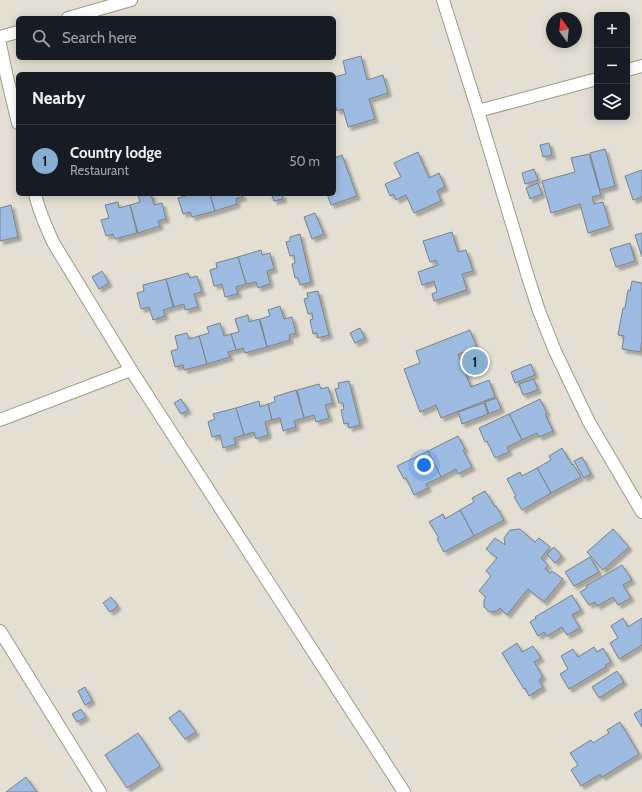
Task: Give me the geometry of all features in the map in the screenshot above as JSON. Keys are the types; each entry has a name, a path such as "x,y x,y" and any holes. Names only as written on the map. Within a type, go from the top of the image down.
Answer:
{"street":[{"path":"75,16 131,0"},
{"path":"443,0 539,311 555,351 589,422 641,509"},
{"path":"0,37 16,33"},
{"path":"0,44 3,74 16,116"},
{"path":"630,69 642,66"},
{"path":"478,111 594,80"},
{"path":"36,196 40,212 54,244 131,370 404,792"},
{"path":"0,420 131,370"},
{"path":"0,631 100,792"}],"building":[{"path":"361,56 367,80 383,75 388,93 369,99 375,119 348,127 343,109 337,111 336,76 346,74 343,61"},
{"path":"549,143 552,155 543,157 540,145"},
{"path":"605,149 615,186 600,190 590,153"},
{"path":"418,152 429,178 439,173 445,187 437,191 441,201 414,213 406,195 396,200 394,194 390,196 385,184 401,177 394,163"},
{"path":"589,154 601,195 592,197 594,204 603,202 610,226 588,233 580,204 551,213 542,181 575,172 571,158"},
{"path":"342,155 357,196 331,205 328,196 336,196 336,157"},
{"path":"534,169 538,180 525,184 522,173"},
{"path":"642,170 642,197 633,200 625,176"},
{"path":"538,183 542,194 530,199 526,188"},
{"path":"138,196 152,196 154,205 162,203 166,219 158,221 160,226 138,233 130,205 140,202"},
{"path":"186,196 211,196 215,211 192,217 190,212 183,214 178,198"},
{"path":"211,196 243,196 236,199 237,204 215,211"},
{"path":"272,196 282,196 283,199 274,201"},
{"path":"118,202 119,208 130,205 137,233 115,239 113,234 106,236 101,220 109,218 105,205"},
{"path":"11,205 18,237 0,241 0,208"},
{"path":"315,213 324,234 312,239 304,217"},
{"path":"452,232 458,252 466,250 473,271 462,274 467,290 434,301 432,294 437,292 434,281 422,285 418,272 438,265 436,260 430,262 423,241"},
{"path":"642,233 642,257 635,235"},
{"path":"300,234 311,282 300,285 298,278 295,278 292,264 295,263 294,255 290,256 286,242 290,241 290,237"},
{"path":"630,243 635,261 616,267 610,249"},
{"path":"261,250 262,255 270,253 274,269 267,271 270,284 258,288 256,282 246,284 238,257"},
{"path":"238,257 246,284 236,287 238,294 225,297 222,284 214,286 210,270 217,268 216,263"},
{"path":"102,271 109,283 99,289 92,277"},
{"path":"188,273 190,278 197,276 202,292 194,294 198,307 185,310 184,304 174,307 166,279"},
{"path":"166,279 173,307 163,310 165,316 153,320 149,307 141,309 137,293 144,291 143,285"},
{"path":"632,281 642,283 642,341 640,352 622,349 624,336 618,335 623,308 625,308 628,290 630,291"},
{"path":"318,291 329,335 318,338 317,333 313,334 310,320 313,319 312,313 308,314 304,299 308,298 307,293"},
{"path":"280,306 284,319 292,317 296,333 289,335 290,340 267,347 260,319 270,316 268,310"},
{"path":"248,315 249,322 259,319 267,347 245,353 243,348 236,350 231,334 239,332 235,319"},
{"path":"220,323 224,336 231,334 236,350 228,352 230,357 207,364 199,336 209,333 207,327"},
{"path":"360,328 365,338 355,343 350,333"},
{"path":"470,330 477,348 458,354 471,387 489,380 495,397 441,418 436,405 420,412 404,369 420,363 416,351"},
{"path":"187,333 189,339 199,336 207,364 184,370 183,365 175,367 171,351 178,349 175,336"},
{"path":"531,364 535,375 515,383 511,372"},
{"path":"534,379 538,390 523,395 519,384"},
{"path":"349,381 360,425 349,428 348,423 344,424 341,410 344,409 343,403 339,403 335,389 339,388 338,383"},
{"path":"319,384 321,389 328,387 333,403 325,405 329,418 316,422 314,415 304,418 297,390"},
{"path":"296,390 304,418 294,421 296,427 283,431 280,418 272,420 268,404 275,402 274,397"},
{"path":"497,398 501,409 489,414 485,402"},
{"path":"181,399 188,410 181,414 174,403"},
{"path":"540,399 547,413 545,414 553,431 539,437 537,433 522,440 509,414"},
{"path":"259,401 260,407 268,404 272,420 265,422 268,435 256,439 254,432 244,435 236,408"},
{"path":"484,403 488,414 462,424 458,412"},
{"path":"236,408 244,435 234,438 236,444 223,448 220,435 212,437 208,422 215,419 213,414"},
{"path":"509,414 522,440 507,447 509,452 495,458 487,441 485,442 479,428"},
{"path":"458,436 465,449 463,450 472,467 458,474 456,469 441,477 428,451"},
{"path":"562,448 581,477 551,493 537,468 551,460 549,456"},
{"path":"428,451 441,477 426,484 428,488 414,495 406,478 404,479 397,466"},
{"path":"582,457 591,474 584,478 574,461"},
{"path":"537,468 551,493 522,510 514,497 516,496 507,479 520,472 522,476"},
{"path":"485,491 504,520 474,536 460,510 474,502 472,498"},
{"path":"460,510 474,536 444,552 437,539 439,538 429,522 443,514 445,519"},
{"path":"520,529 535,542 539,538 550,547 541,558 548,565 545,569 550,573 552,571 563,579 544,602 528,589 507,615 500,608 497,611 490,612 484,607 484,600 486,597 479,591 491,576 486,571 497,558 486,549 495,538 505,545 504,538 510,530"},
{"path":"613,529 629,547 603,570 587,552"},
{"path":"554,547 562,556 555,563 547,554"},
{"path":"590,557 599,572 574,586 565,572"},
{"path":"622,565 632,580 623,585 631,598 618,605 613,597 597,606 595,602 589,605 580,592 587,588 586,586"},
{"path":"572,595 581,610 572,615 580,628 567,635 562,627 547,636 544,632 538,636 530,622 536,618 535,617"},
{"path":"111,597 118,606 110,612 103,603"},
{"path":"623,618 628,627 642,618 642,645 619,659 610,643 618,638 611,626"},
{"path":"517,643 522,652 533,646 541,658 534,662 543,677 539,680 543,687 529,696 502,653"},
{"path":"594,647 597,652 603,648 611,662 605,665 606,667 569,689 560,674 568,669 561,656 573,649 578,657"},
{"path":"617,671 624,682 599,698 592,687"},
{"path":"85,687 92,701 85,705 78,691"},
{"path":"81,709 86,717 77,722 72,714"},
{"path":"642,709 642,727 634,714"},
{"path":"180,710 196,732 185,739 169,718"},
{"path":"620,722 639,754 602,777 600,774 581,786 571,770 578,765 570,753 591,740 593,743 609,733 607,730"},
{"path":"138,733 160,766 127,788 105,755"},
{"path":"26,777 37,792 6,792"}],"place":[{"name":"Country lodge","path":"475,362"}]}
